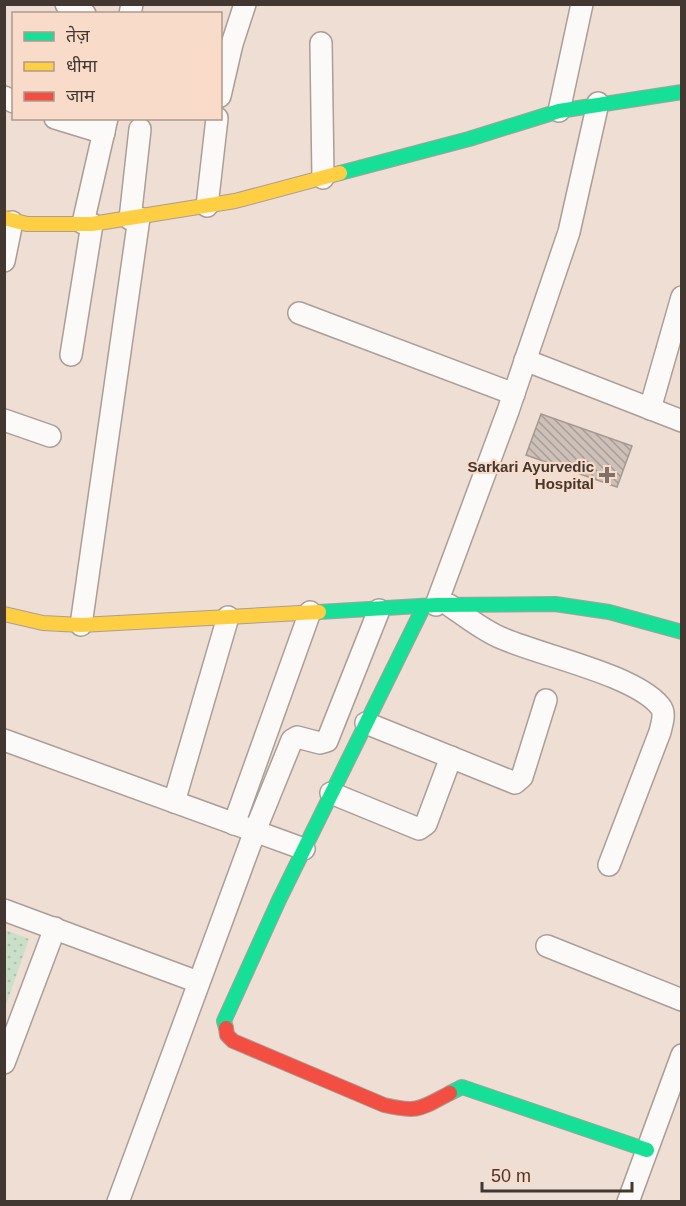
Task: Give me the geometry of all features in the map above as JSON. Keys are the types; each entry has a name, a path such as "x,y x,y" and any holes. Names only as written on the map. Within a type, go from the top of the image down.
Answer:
{"street":[{"path":"66,4 81,12"},
{"path":"222,87 232,44 245,4"},
{"path":"559,111 582,4"},
{"path":"321,42 323,178"},
{"path":"4,261 8,220 88,224 207,206 469,139 559,111 598,102 681,92"},
{"path":"598,102 569,232 514,394 436,605 366,723 224,1021 227,1035 233,1041 398,1109 420,1109 462,1087 647,1150"},
{"path":"68,120 106,126 88,224 71,355"},
{"path":"207,206 217,120"},
{"path":"81,625 135,218 140,129"},
{"path":"650,409 681,297"},
{"path":"299,313 514,394"},
{"path":"525,360 681,421"},
{"path":"4,420 50,435"},
{"path":"4,614 43,623 81,625 436,605 528,604 581,607 681,632"},
{"path":"436,605 499,637 600,672 644,694 660,706 663,713 660,732 609,865"},
{"path":"118,1202 255,831 294,738 297,736 323,743 327,741 379,610"},
{"path":"234,824 310,612"},
{"path":"174,802 228,617"},
{"path":"366,723 509,783 519,781 546,700"},
{"path":"4,740 304,849"},
{"path":"332,793 419,829 426,824 451,757"},
{"path":"4,910 198,982"},
{"path":"4,1063 55,928"},
{"path":"547,946 681,1000"},
{"path":"628,1202 681,1055"}],"green space":[{"path":"4,930 29,939 5,1008"}],"building":[{"path":"541,414 632,446 617,487 526,455"}],"traffic: fast":[{"path":"340,173 469,139 559,111 682,92"},
{"path":"319,612 436,605 555,604 609,612 682,632"},
{"path":"226,1028 224,1021 279,900 424,606"},
{"path":"450,1093 462,1087 647,1150"}],"traffic: slow":[{"path":"4,218 27,224 92,224 235,201 340,173"},
{"path":"4,614 43,623 81,625 319,612"}],"traffic: jam":[{"path":"226,1028 227,1035 233,1041 384,1105 404,1109 418,1108 450,1093"}],"place":[{"name":"Sarkari Ayurvedic Hospital","path":"607,475"}]}
